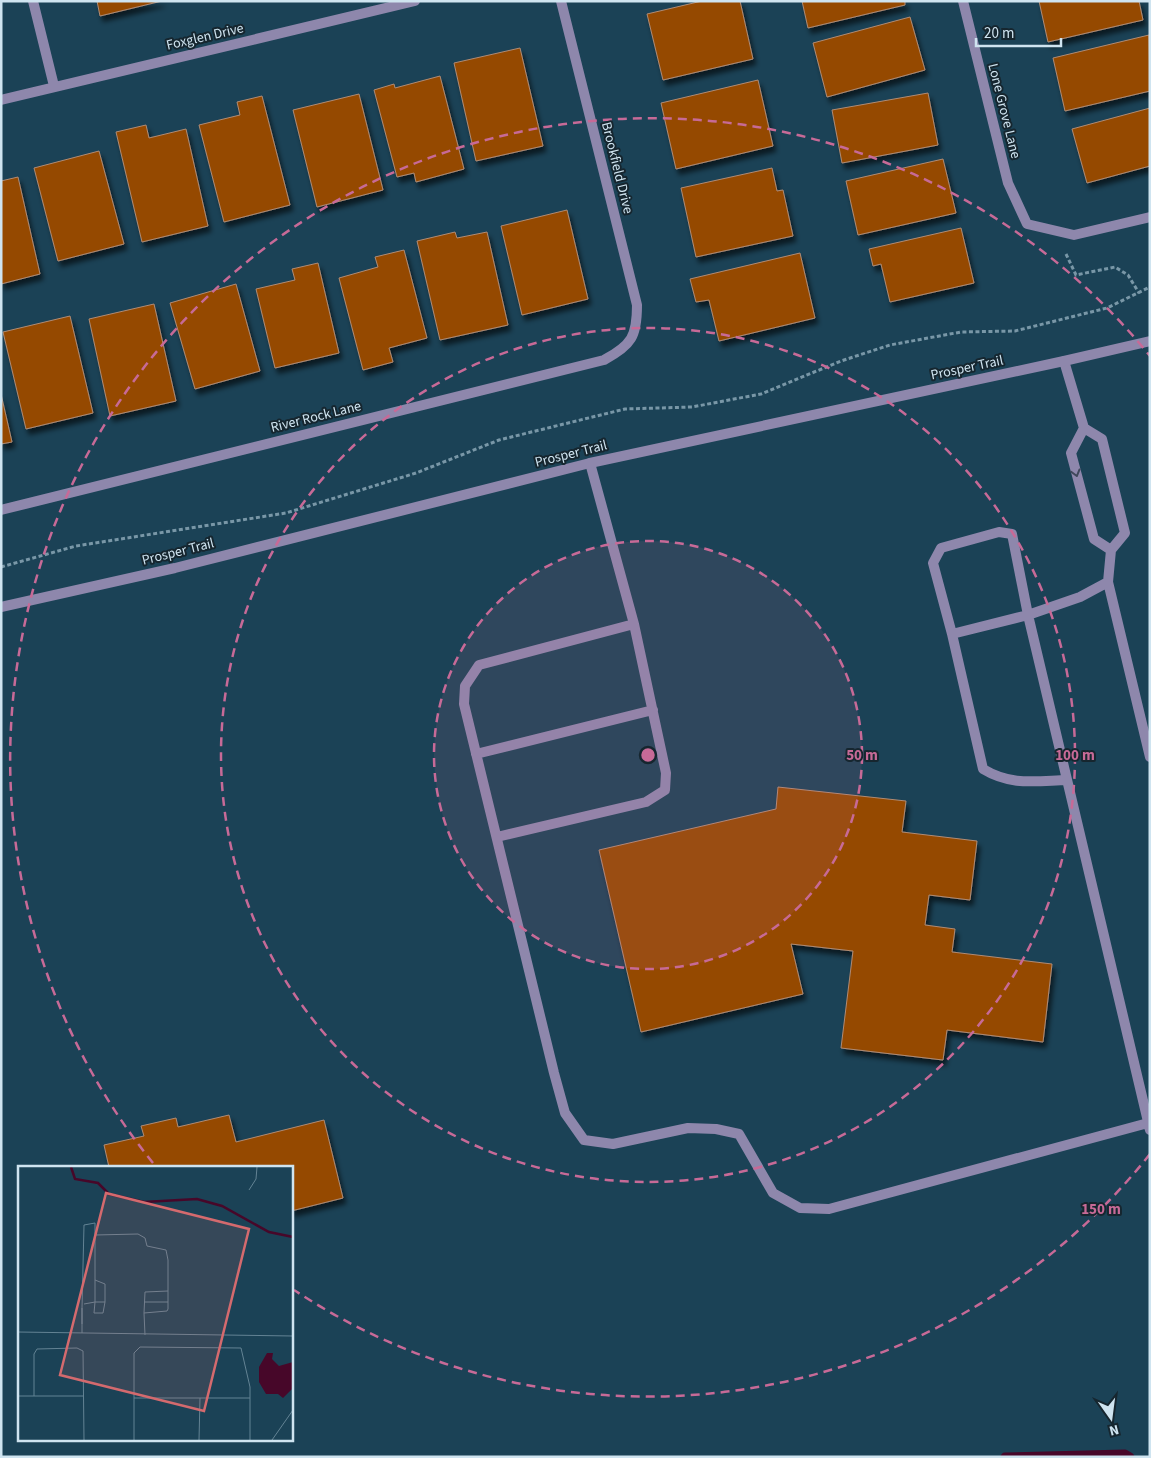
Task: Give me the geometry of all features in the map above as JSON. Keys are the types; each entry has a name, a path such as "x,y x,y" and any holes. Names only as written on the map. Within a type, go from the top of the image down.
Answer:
{"street":[{"path":"32,1 54,86"},
{"name":"Foxglen Drive","path":"1,100 415,1"},
{"name":"Brookfield Drive","path":"561,1 637,305 637,322 631,341"},
{"name":"Lone Grove Lane","path":"963,1 1008,183 1027,224 1055,230"},
{"path":"1055,230 1074,235 1150,217"},
{"name":"Prosper Trail","path":"1,607 185,565 590,463 1064,361 1150,340"},
{"name":"River Rock Lane","path":"1,510 604,360 624,350 631,341"},
{"path":"1064,361 1084,428 1102,439 1125,533 1111,550 1108,582 1150,757"},
{"path":"1084,428 1071,453 1094,539 1111,550"},
{"path":"497,837 646,802 665,790 666,774 634,624 590,463"},
{"path":"634,624 479,665 465,686 464,704 565,1114 584,1140 613,1144 688,1128 716,1129 739,1134 773,1194 800,1208 829,1209 1149,1126 1067,780 1028,616 1012,534 999,532 941,548 933,563 984,769 1000,779 1018,782 1067,780"},
{"path":"952,634 1028,616 1080,597 1108,582"},
{"path":"476,754 653,710"}],"path":[{"path":"1055,230 1076,275 1115,267 1128,275 1139,292"},
{"path":"1,567 76,546 286,513 416,473 499,440 625,409 692,407 761,394 841,361 890,345 961,332 1015,331 1108,308 1150,287"}],"building":[{"path":"97,1 162,1 100,16"},
{"path":"702,1 740,1 753,59 663,80 647,14"},
{"path":"802,1 905,1 905,5 808,28"},
{"path":"1039,1 1139,1 1143,20 1048,42"},
{"path":"910,17 925,70 827,97 813,43"},
{"path":"1149,35 1150,91 1065,111 1053,58"},
{"path":"520,48 543,146 476,161 454,63"},
{"path":"440,76 464,169 416,182 414,173 397,177 374,90 394,84 395,88"},
{"path":"758,80 773,146 676,169 661,103"},
{"path":"928,93 938,145 842,163 832,110"},
{"path":"359,94 383,190 317,207 293,110"},
{"path":"262,96 290,205 224,222 199,125 240,115 237,102"},
{"path":"1150,108 1150,166 1087,183 1072,129"},
{"path":"146,125 149,138 186,129 208,226 142,242 116,132"},
{"path":"99,151 124,244 58,261 34,168"},
{"path":"943,159 956,213 858,235 846,181"},
{"path":"772,168 777,191 783,190 793,236 696,257 681,188"},
{"path":"18,177 40,274 1,284 1,181"},
{"path":"567,210 588,299 522,315 501,226"},
{"path":"961,228 974,283 890,302 881,264 873,266 869,249"},
{"path":"455,232 457,238 487,232 508,325 440,340 417,241"},
{"path":"404,250 427,338 389,348 393,362 363,370 339,278 378,267 375,257"},
{"path":"800,253 815,318 719,341 709,300 696,302 690,279"},
{"path":"318,263 339,353 275,368 256,289 295,280 292,269"},
{"path":"236,284 260,371 195,389 170,303"},
{"path":"154,304 176,401 110,416 89,319"},
{"path":"70,316 93,413 26,429 3,332"},
{"path":"1,394 12,442 1,444"},
{"path":"778,787 906,801 902,832 977,841 970,900 929,895 925,925 955,929 952,952 1052,964 1043,1042 947,1030 943,1060 841,1048 853,951 791,944 803,994 641,1032 599,850 776,809"},
{"path":"229,1115 236,1142 324,1120 343,1198 292,1211 292,1166 109,1166 104,1145 144,1136 141,1126 176,1118 178,1127"}],"waterway":[{"path":"1005,1457 1125,1454 1130,1457"}]}
